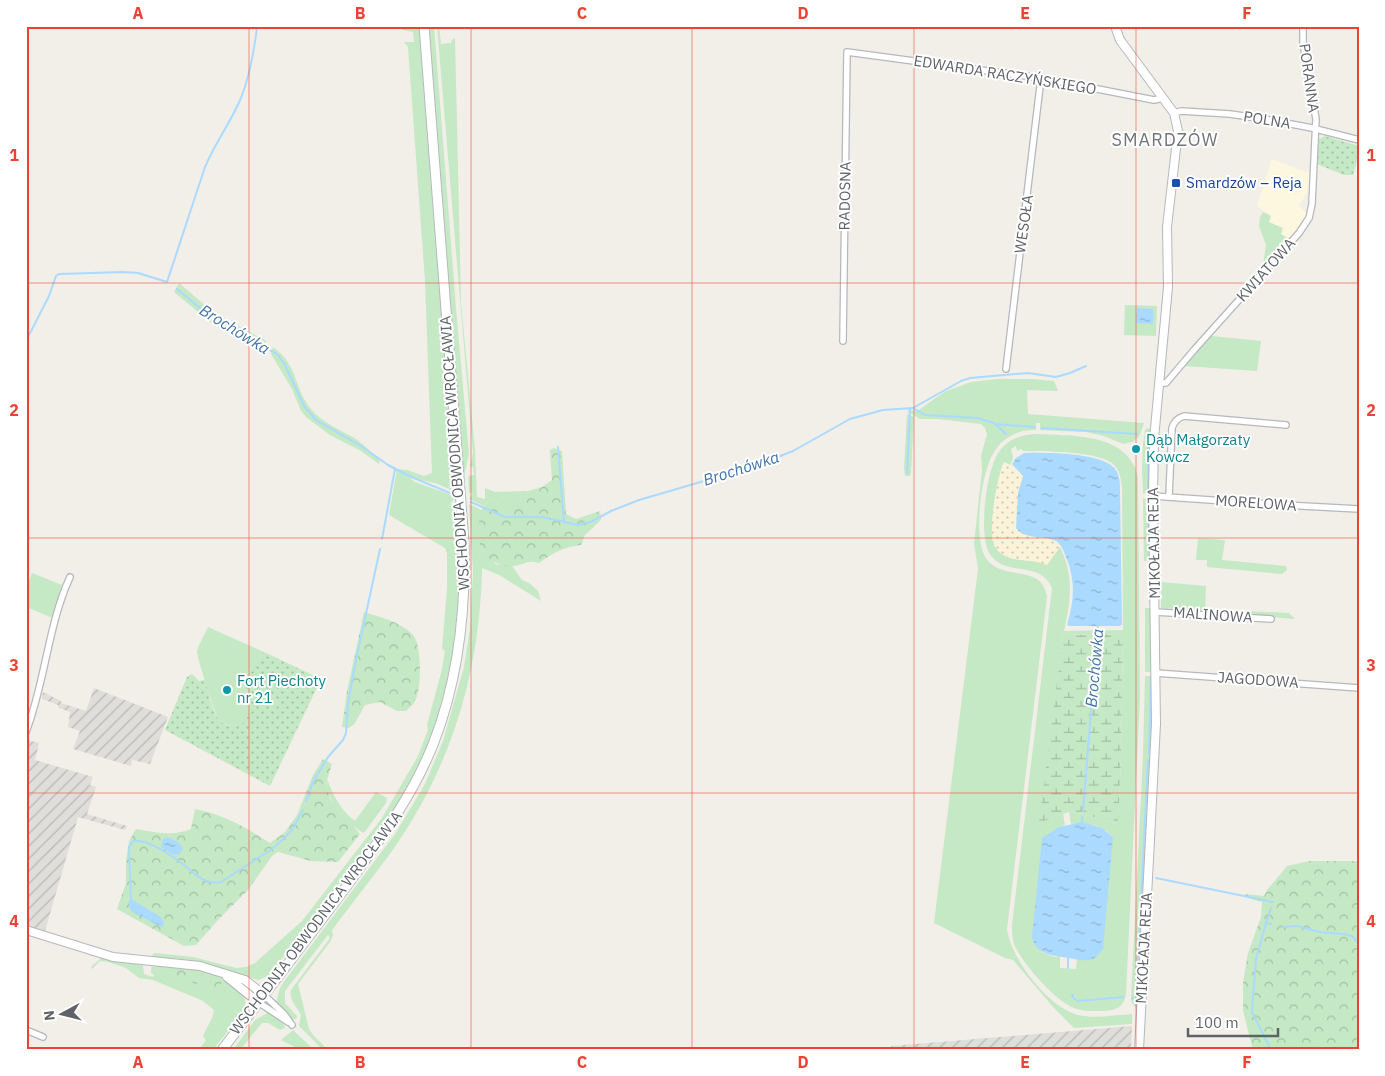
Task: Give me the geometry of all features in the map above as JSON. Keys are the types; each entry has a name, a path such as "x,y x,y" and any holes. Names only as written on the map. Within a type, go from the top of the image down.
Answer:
{"main road":[{"name":"WSCHODNIA OBWODNICA WROCŁAWIA","path":"222,1050 398,815 434,743 449,696 461,637 465,589 460,489 424,26"}],"street":[{"name":"MIKOŁAJA REJA","path":"1115,26 1120,40 1174,113 1178,131 1167,227 1168,287 1154,439 1156,724 1139,1050"},
{"name":"PORANNA","path":"1303,28 1316,129"},
{"name":"EDWARDA RACZYŃSKIEGO","path":"847,52 1041,78 1154,100 1163,98"},
{"name":"RADOSNA","path":"844,341 847,52"},
{"name":"WESOŁA","path":"1006,369 1041,78"},
{"name":"POLNA","path":"1174,113 1181,111 1230,114 1316,129 1350,136 1359,140"},
{"name":"KWIATOWA","path":"1159,383 1166,383 1305,226 1311,212 1316,129"},
{"path":"1169,496 1172,428 1178,418 1184,416 1286,425"},
{"name":"MORELOWA","path":"1153,496 1359,509"},
{"path":"26,732 35,710 57,617 70,577"},
{"name":"MALINOWA","path":"1156,612 1271,620"},
{"name":"JAGODOWA","path":"1156,674 1359,688"},
{"path":"26,930 112,957 147,962 187,964 223,974 261,998 284,1014 292,1025 261,998"},
{"path":"26,1030 43,1037"}],"shaded area":[{"path":"1272,159 1309,173 1308,192 1299,205 1307,214 1299,229 1289,239 1281,234 1282,228 1269,222 1271,216 1257,206"},
{"path":"94,688 168,717 150,764 132,760 131,766 73,749 80,731 68,727 70,712 42,699 43,692 61,701 61,703 86,711"},
{"path":"27,740 39,743 35,760 93,777 90,785 96,787 87,814 127,826 125,830 78,817 45,931 26,925"},
{"path":"1132,1026 1131,1050 891,1050 891,1046"}],"green space":[{"path":"402,26 420,26 455,469 453,484 449,485 453,491 438,484 409,477 415,482 454,496 450,504 454,504 460,546 457,630 446,691 437,721 413,778 398,805 269,976 258,980 206,963 151,957 154,953 193,957 236,968 246,967 255,963 302,921 382,818 418,756 428,730 427,725 445,651 442,649 447,588 447,553 445,548 389,515 397,469 407,470 424,476 432,473 425,281 408,47 404,42 414,42 413,32 402,30"},
{"path":"428,26 434,26 469,454 464,476"},
{"path":"437,26 439,26 441,44 451,43 455,38 461,302 475,450 477,497 485,499 485,488 495,492 528,491 526,498 516,507 490,499 484,506 469,499 473,493 469,493 468,476 474,475 473,467 470,466 473,453"},
{"path":"1325,136 1359,146 1359,154 1353,175 1344,175 1317,164 1319,139"},
{"path":"1263,212 1271,216 1269,222 1283,228 1281,234 1289,239 1263,265 1266,245 1259,226 1260,217"},
{"path":"179,283 214,313 266,341 264,350 209,321 174,292"},
{"path":"1125,305 1157,306 1156,336 1124,335"},
{"path":"1211,336 1261,341 1257,371 1184,366"},
{"path":"273,347 287,361 301,393 315,414 359,441 380,459 379,464 361,451 330,435 306,417 271,354"},
{"path":"998,379 1054,381 1058,391 1027,390 1028,414 1144,423 1139,437 1132,442 1123,444 1104,436 1086,432 1040,430 1040,423 1036,423 1036,430 1024,431 1007,438 994,452 989,462 982,490 979,523 982,551 987,560 995,567 1031,576 1038,580 1044,587 1047,597 1007,929 1010,941 1023,967 1033,980 1043,992 1066,1010 1078,1015 1098,1017 1132,1014 1132,1024 1074,1028 1054,1008 1013,960 1005,958 934,923 978,569 974,543 982,471 981,456 987,434 981,424 920,419 907,411 919,410 944,392 971,382"},
{"path":"907,414 914,417 910,476 905,476 904,468"},
{"path":"1148,428 1152,430 1151,491 1143,494 1143,444 1145,430"},
{"path":"1033,434 1077,436 1104,441 1126,454 1135,467 1138,478 1140,696 1126,994 1122,1004 1117,1008 1105,1011 1074,1008 1058,998 1024,961 1012,937 1052,588 1047,579 1040,574 1006,566 991,556 987,547 984,519 991,470 1001,449 1018,437","holes":["1016,446 1017,451 1021,449 1023,451 1094,456 1112,463 1117,468 1122,488 1123,630 1064,631 1070,588 1068,568 1060,547 1047,564 1010,558 1001,554 995,546 992,525 996,490 1004,462 1010,465 1013,458 1011,449","1123,634 1118,824 1084,814 1069,812 1071,824 1094,825 1113,837 1080,960 1077,959 1076,969 1060,968 1060,956 1055,957 1041,952 1059,827 1065,825 1063,814 1040,822 1063,635"]},
{"path":"554,448 562,451 566,514 576,519 600,511 601,520 585,535 581,545 559,551 539,563 528,562 508,566 487,558 480,552 479,513 490,499 516,506 526,498 528,491 542,487 552,480 550,450"},
{"path":"1143,498 1151,499 1150,561 1144,561"},
{"path":"469,504 482,510 495,564 512,566 522,580 538,591 541,601 499,575 482,568 476,644 468,680 459,716 431,785 413,819 392,851 332,930 333,935 330,942 298,984 309,1029 328,1050 323,1050 299,1026 301,1015 292,1000 291,990 330,938 328,935 285,991 285,1003 297,1016 296,1019 292,1019 276,1003 280,988 395,834 425,784 443,741 464,667 470,628 473,572"},
{"path":"1198,538 1225,540 1222,560 1286,566 1287,570 1282,574 1207,567 1207,560 1196,560"},
{"path":"32,573 62,585 53,618 26,607 26,588"},
{"path":"1161,582 1206,586 1205,609 1289,613 1295,619 1161,608"},
{"path":"1145,608 1151,608 1152,672 1145,672"},
{"path":"364,612 396,623 413,635 418,648 420,668 417,697 406,711 397,711 380,702 365,705 355,723 349,728 342,727 347,691"},
{"path":"208,627 264,652 242,679 249,697 250,708 247,720 238,725 228,725 223,722 218,718 213,707 197,652"},
{"path":"1123,634 1118,824 1084,814 1069,812 1039,823 1063,635"},
{"path":"264,652 321,679 270,786 165,730 187,677 192,674 199,681 205,680 213,709 222,722 227,725 237,726 246,720 250,704 242,679"},
{"path":"1145,676 1152,676 1154,721 1137,1009 1132,1003 1131,998"},
{"path":"323,759 332,764 326,783 330,799 360,834 338,862 311,861 278,852 272,856 248,890 196,945 184,946 117,909 126,883 126,860 129,841 136,829 177,833 191,829 195,809 215,814 234,822 270,843 285,832 297,815 313,775"},
{"path":"327,779 338,802 355,821 376,792 387,798 386,803 364,833 351,824 338,810 329,794"},
{"path":"1310,861 1359,861 1359,1050 1253,1050 1243,1011 1243,983 1248,953 1261,917 1262,902 1244,897 1245,894 1264,896 1287,866"},
{"path":"101,958 143,965 144,974 153,977 151,967 165,966 192,969 219,977 240,990 245,999 244,1010 213,1050 199,1050 206,1040 203,1036 214,1010 203,1001 153,980 139,978 126,968 100,961 92,969 91,967"},
{"path":"177,968 223,982 214,990 182,979 173,973 173,969"},
{"path":"269,1012 283,1022 285,1028 280,1030 268,1023 262,1023 240,1050 233,1050 255,1020"},
{"path":"293,1030 314,1050 301,1050 281,1040"}],"sand":[{"path":"1004,462 1012,466 1023,476 1018,493 1047,539 1057,541 1061,546 1047,565 1011,558 996,549 993,542 994,502"}],"water":[{"path":"1137,308 1153,309 1153,324 1136,323"},
{"path":"1024,453 1057,453 1095,458 1112,466 1117,471 1120,484 1122,625 1067,625 1071,608 1073,583 1062,548 1056,541 1029,536 1016,528 1018,493 1023,476 1012,464 1016,458"},
{"path":"1082,822 1102,828 1113,837 1103,949 1095,957 1086,960 1046,954 1038,948 1032,937 1042,838 1059,827"},
{"path":"167,837 178,842 183,848 179,855 172,854 161,847 163,839"},
{"path":"131,899 161,917 164,923 163,926 161,927 131,911 128,902"}],"waterway":[{"path":"26,341 49,296 56,276 59,274 138,273 167,282 205,167 237,107 244,89 251,63 257,27"},
{"name":"Brochówka","path":"177,289 212,318 277,354 284,363 304,406 316,420 361,446 388,465 452,494"},
{"path":"913,408 961,381 970,378 1028,373 1056,377 1086,366"},
{"name":"Brochówka","path":"471,502 505,517 542,517 578,525 591,522 611,511 639,500 752,467 793,451 850,419 883,410 913,408 925,415 977,418 994,423 1006,434"},
{"path":"907,473 910,409"},
{"path":"995,424 1035,427"},
{"path":"1042,428 1137,434"},
{"path":"1148,493 1149,435"},
{"path":"558,447 564,523"},
{"path":"382,539 395,469"},
{"path":"1148,499 1150,560"},
{"path":"306,801 314,780 346,733 348,703 380,549"},
{"path":"1150,566 1150,602"},
{"path":"1151,609 1151,669"},
{"name":"Brochówka","path":"1083,811 1098,624"},
{"path":"1149,754 1151,677"},
{"path":"1136,1001 1148,760"},
{"path":"131,902 129,847 133,841 146,842 159,848 205,880 221,882 280,842 292,830 303,810"},
{"name":"Brochówka","path":"1082,817 1082,824"},
{"path":"1156,878 1273,902"},
{"path":"1271,908 1266,923 1271,924"},
{"path":"1266,923 1256,959 1252,1012 1271,1050"},
{"path":"1283,927 1297,926 1320,932 1344,934 1352,936 1359,944"},
{"name":"Brochówka","path":"1068,955 1068,968"},
{"name":"Brochówka","path":"1072,994 1073,998 1078,1001 1123,997"},
{"name":"Brochówka","path":"1132,998 1136,1004"}],"place":[{"name":"Smardzów – Reja","path":"1176,183"},
{"name":"Dąb Małgorzaty Kowcz","path":"1136,449"},
{"name":"Fort Piechoty nr 21","path":"227,690"}],"district":[{"name":"SMARDZÓW","path":"1165,140"}]}
